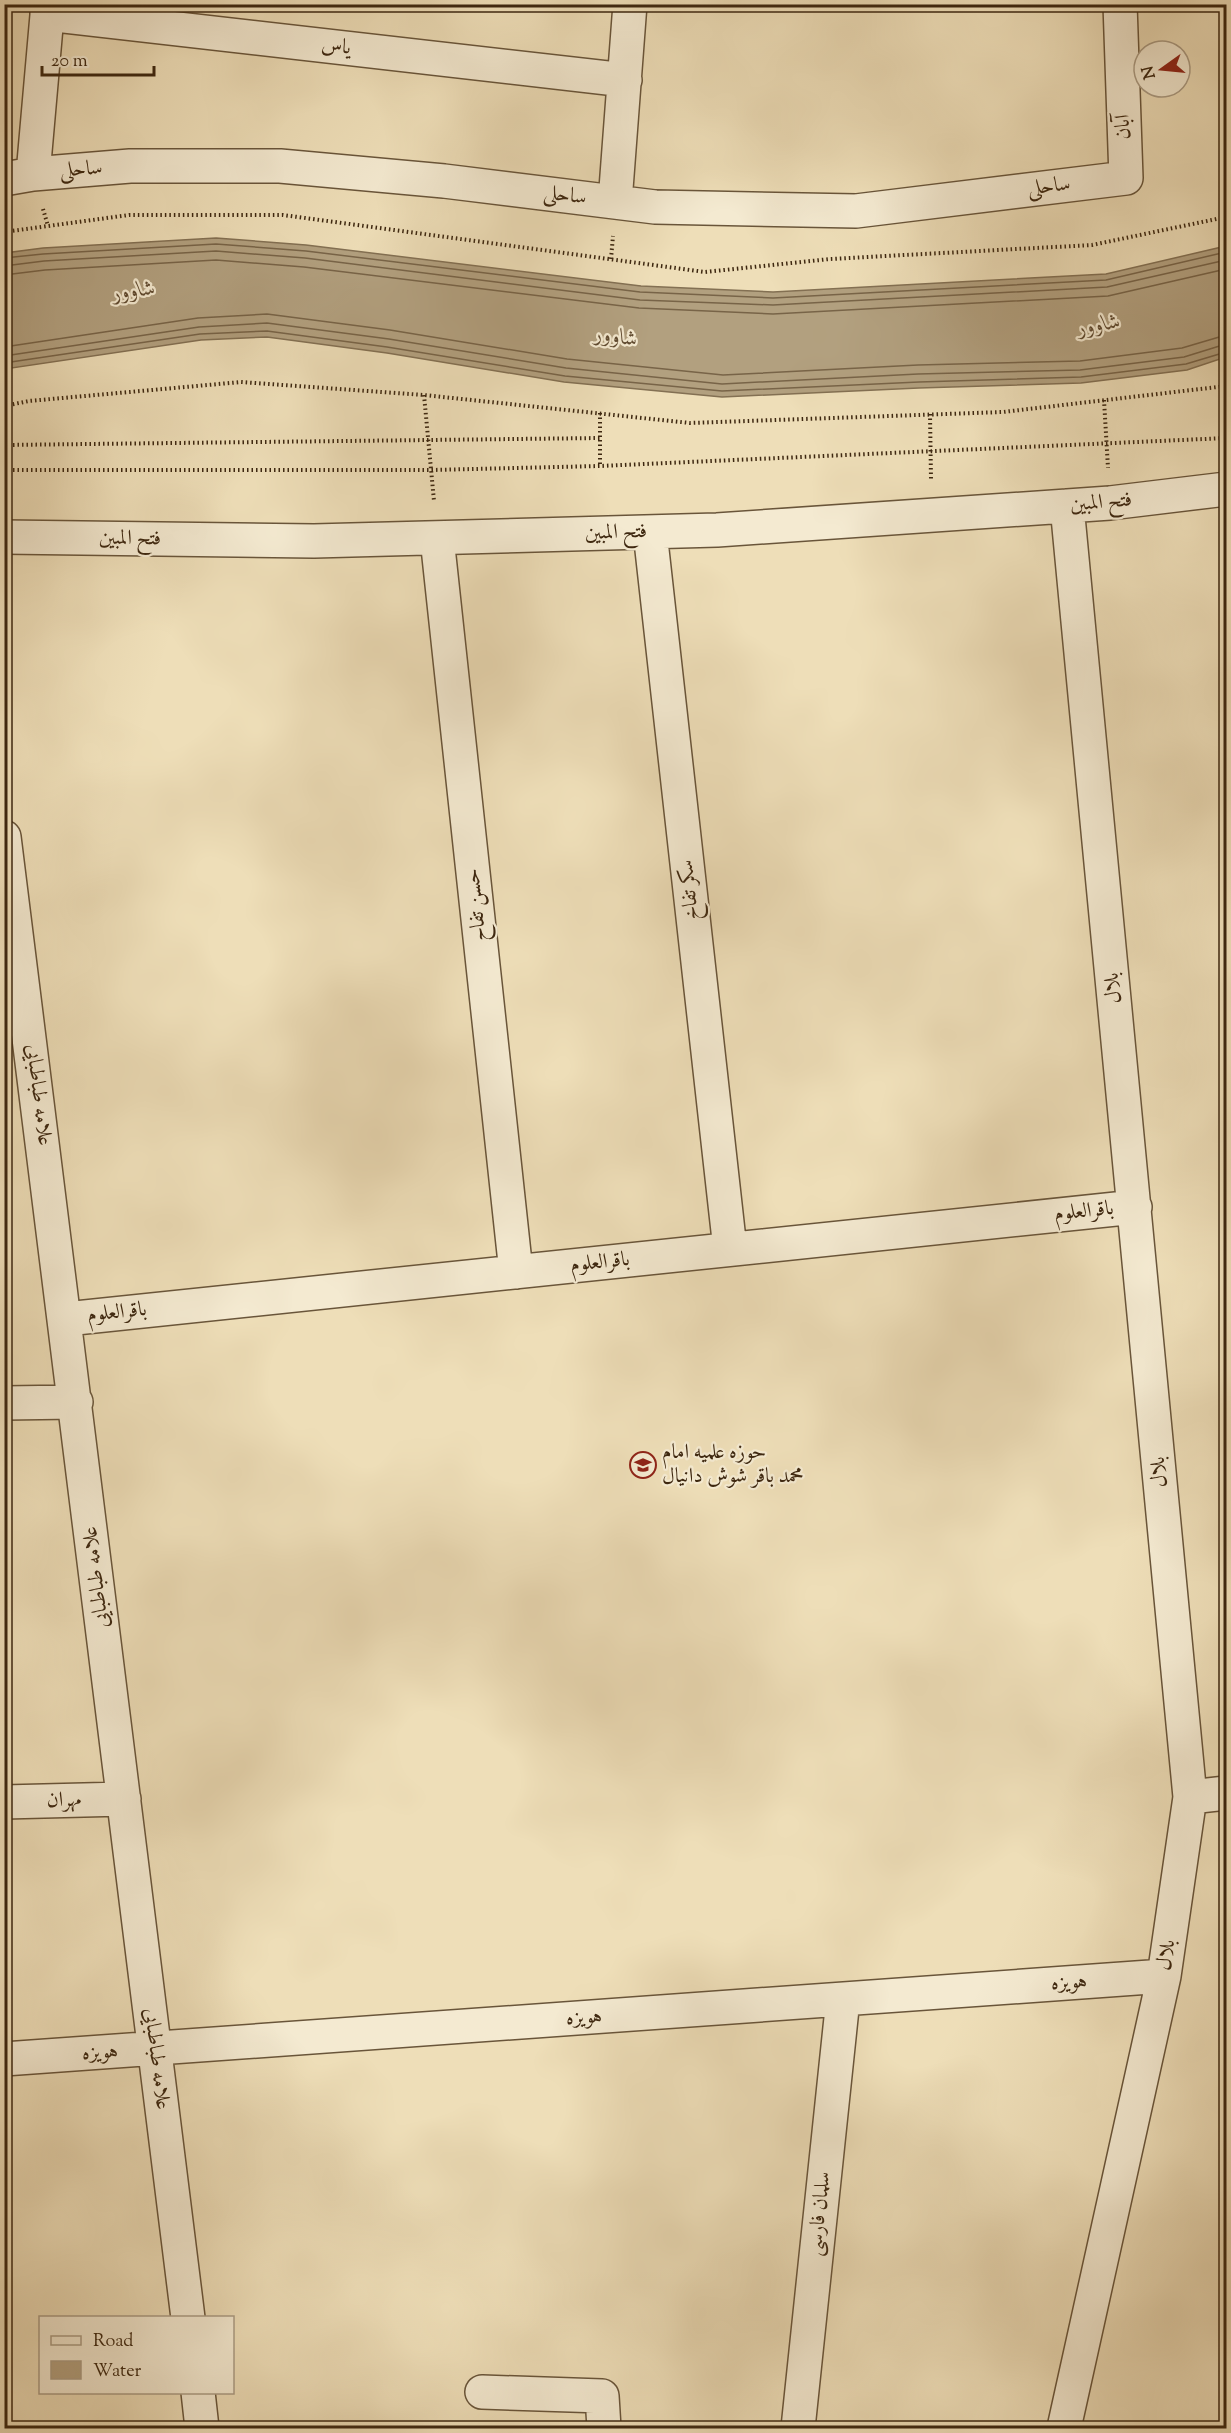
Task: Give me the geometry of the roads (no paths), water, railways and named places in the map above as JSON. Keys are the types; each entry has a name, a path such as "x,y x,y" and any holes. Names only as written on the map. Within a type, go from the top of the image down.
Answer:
{"street":[{"path":"615,202 630,4"},
{"name":"آبان","path":"1120,4 1126,178"},
{"path":"19,176 48,9"},
{"name":"یاس","path":"48,9 625,80"},
{"name":"ساحلی","path":"19,176 130,166 280,166 444,181 656,207 856,211 1126,178"},
{"name":"فتح المبین","path":"4,537 314,541 717,530 1110,503 1227,489"},
{"name":"بلال","path":"1064,2428 1164,1976 1190,1797 1067,506"},
{"name":"سکر تفاخ","path":"650,532 730,1249"},
{"name":"حسن تفاح","path":"437,538 516,1272"},
{"name":"علامه طباطبایی","path":"4,837 66,1319 188,2316"},
{"name":"باقرالعلوم","path":"66,1319 1135,1206"},
{"path":"4,1404 76,1402"},
{"path":"1190,1797 1227,1793"},
{"name":"مهران","path":"4,1802 124,1799"},
{"name":"هویزه","path":"4,2059 1164,1976"},
{"name":"سلمان فارسی","path":"798,2428 843,1999"},
{"path":"482,2392 602,2396 604,2428"},
{"path":"198,2394 202,2428"}],"water":[{"name":"شاوور","path":"216,238 306,245 641,286 773,292 1106,274 1226,246 1226,357 1187,370 1081,383 722,397 564,382 387,353 267,337 201,340 5,369 5,253 43,248"}],"place":[{"name":"حوزه علمیه امام محمد باقر شوش دانیال","path":"643,1465"}]}
